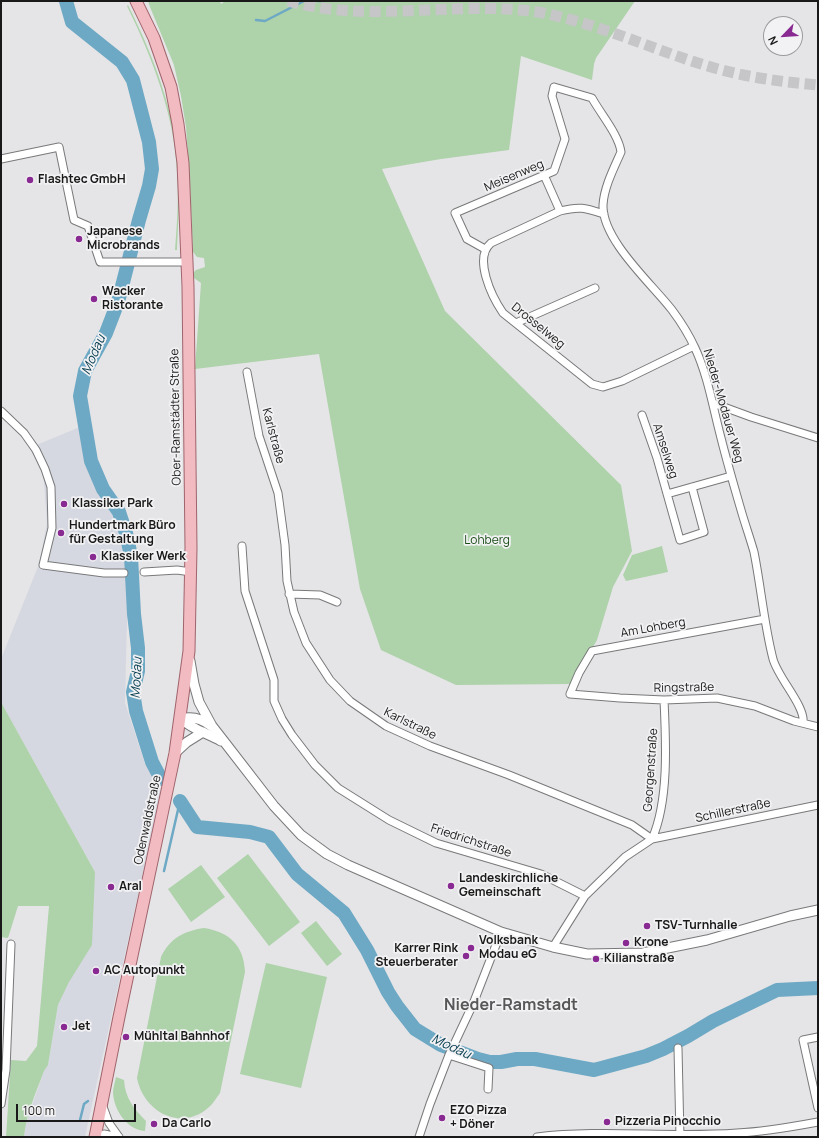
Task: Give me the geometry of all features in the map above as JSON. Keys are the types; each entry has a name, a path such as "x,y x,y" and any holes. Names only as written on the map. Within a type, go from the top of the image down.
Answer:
{"main road":[{"name":"Ober-Ramstädter Straße","path":"138,2 146,8 163,44 166,71 175,105 184,183 187,262 191,572 189,651 181,719"},
{"name":"Ober-Ramstädter Straße","path":"189,651 196,693 203,711 212,726 285,819 300,835 348,866 501,932 553,947 587,954 644,953 707,940 790,916 818,910"},
{"name":"Ober-Ramstädter Straße","path":"181,719 198,718 212,726"},
{"name":"Ober-Ramstädter Straße","path":"181,719 192,728 226,744"},
{"name":"Odenwaldstraße","path":"95,1137 181,719"},
{"path":"175,753 186,742 203,732"}],"street":[{"name":"Meisenweg","path":"485,249 467,239 455,213 554,171 565,138 552,96 554,87 592,98"},
{"name":"Nieder-Modauer Weg","path":"592,98 620,146 621,152 604,197 604,214 613,238 635,270 672,310 684,327 700,360 713,403 731,476 754,551 765,619 774,661 779,673 803,714 803,723"},
{"path":"1,159 59,147 74,220 88,226 100,262 187,262"},
{"path":"544,176 560,211"},
{"path":"485,249 491,243 560,211 576,207 584,207 604,214"},
{"name":"Drosselweg","path":"485,249 483,266 498,306 503,313 592,384 603,387 622,381 694,346"},
{"path":"516,323 595,288"},
{"name":"Karlstraße","path":"247,372 259,436 278,493 285,546 289,594 306,643 326,674 350,701 386,726 430,746 509,775 632,825 652,839"},
{"path":"713,403 751,417 818,438"},
{"path":"1,411 24,433 46,468 51,487 52,528 43,565 104,573 124,573"},
{"name":"Amselweg","path":"642,415 657,458 680,540 704,532 692,487"},
{"name":"Amselweg","path":"667,494 731,476"},
{"name":"Friedrichstraße","path":"242,546 245,591 274,680 274,702 292,735 315,765 338,788 389,820 436,843 542,874 585,896"},
{"path":"144,572 178,570 191,572"},
{"path":"289,594 320,595 337,602"},
{"name":"Am Lohberg","path":"570,694 579,673 592,650 765,619"},
{"name":"Ringstraße","path":"570,694 664,700 716,698 755,706 818,727"},
{"name":"Georgenstraße","path":"652,839 658,826 663,789 666,736 664,700"},
{"name":"Schillerstraße","path":"652,839 818,805"},
{"path":"553,947 585,896 625,857 652,839"},
{"path":"419,1137 449,1055 473,1004 501,932"},
{"path":"1,1104 6,1070 11,944"},
{"path":"818,1037 803,1040 818,1108"},
{"path":"678,1048 680,1136"},
{"path":"449,1055 489,1068 488,1089"},
{"path":"102,1104 109,1123 119,1137"},
{"path":"537,1137 565,1134 680,1136 737,1133 778,1129 818,1122"},
{"path":"95,1137 104,1134 119,1137"}],"shaded area":[{"path":"80,427 87,460 101,492 118,519 128,581 125,703 145,764 161,790 85,1137 24,1137 25,1126 29,1114 44,1071 48,1065 58,1005 69,982 95,872 1,702 1,659 39,564 47,523 43,471 29,448"}],"green space":[{"name":"Lohberg","path":"148,1 220,1 221,4 225,1 635,1 596,58 592,80 521,56 509,150 382,169 445,311 621,485 632,551 613,587 597,640 572,684 456,685 381,650 360,589 319,354 195,369 201,283 194,278 194,272 205,267 204,258 197,257 193,252 186,127 181,96 174,65"},
{"path":"128,5 155,65 173,127 179,171 179,201 177,250 175,250 178,211 178,181 171,128 160,86 145,45 127,6"},
{"path":"662,546 668,572 626,581 623,575 632,555"},
{"path":"1,702 95,872 92,945 69,982 58,1005 48,1065 44,1071 32,1104 24,1137 6,1137 11,1060 26,1061 37,1046 49,906 18,906 8,938 1,937"},
{"path":"248,854 300,922 269,946 217,878"},
{"path":"201,865 225,897 191,922 168,889"},
{"path":"316,921 342,954 327,966 301,933"},
{"path":"204,928 221,933 234,941 242,954 245,972 220,1093 208,1108 197,1115 186,1118 175,1118 164,1114 147,1100 141,1090 137,1078 161,957 173,940 178,936 190,931"},
{"path":"266,963 327,977 301,1088 240,1074"},
{"path":"116,1077 124,1080 128,1098 146,1121 145,1131 138,1130 127,1123 119,1112 113,1093"}],"waterway":[{"name":"Modau","path":"66,1 72,22 122,62 133,80 149,142 152,169 149,186 118,302 106,333 85,371 80,396 91,461 103,489 119,512 126,533 131,556 134,614 138,648 138,671 133,692 136,711 152,762 161,779"},
{"path":"256,20 265,21 304,1"},
{"path":"318,1 323,1"},
{"path":"164,871 180,801"},
{"name":"Modau","path":"180,801 197,827 250,832 269,837 297,874 344,913 367,950 388,992 415,1029 441,1045 478,1059 490,1062 535,1059 594,1070 646,1056 663,1049 713,1021 777,990 818,988"},
{"path":"80,1120 84,1104 88,1101"}],"tunnel":[{"path":"288,1 319,8 350,11 475,8 538,12 582,23 724,71 764,79 818,85"}],"place":[{"name":"Flashtec GmbH","path":"30,180"},
{"name":"Japanese Microbrands","path":"79,239"},
{"name":"Wacker Ristorante","path":"94,299"},
{"name":"Klassiker Park","path":"64,504"},
{"name":"Hundertmark Büro für Gestaltung","path":"61,533"},
{"name":"Klassiker Werk","path":"93,557"},
{"name":"Landeskirchliche Gemeinschaft","path":"451,886"},
{"name":"Aral","path":"111,887"},
{"name":"TSV-Turnhalle","path":"647,926"},
{"name":"Krone","path":"626,943"},
{"name":"Volksbank Modau eG","path":"471,948"},
{"name":"Karrer Rink Steuerberater","path":"466,956"},
{"name":"Kilianstraße","path":"596,959"},
{"name":"AC Autopunkt","path":"96,971"},
{"name":"Jet","path":"64,1027"},
{"name":"Mühltal Bahnhof","path":"126,1037"},
{"name":"EZO Pizza + Döner","path":"442,1118"},
{"name":"Pizzeria Pinocchio","path":"607,1122"},
{"name":"Da Carlo","path":"154,1124"}],"district":[{"name":"Nieder-Ramstadt","path":"511,1006"}]}
